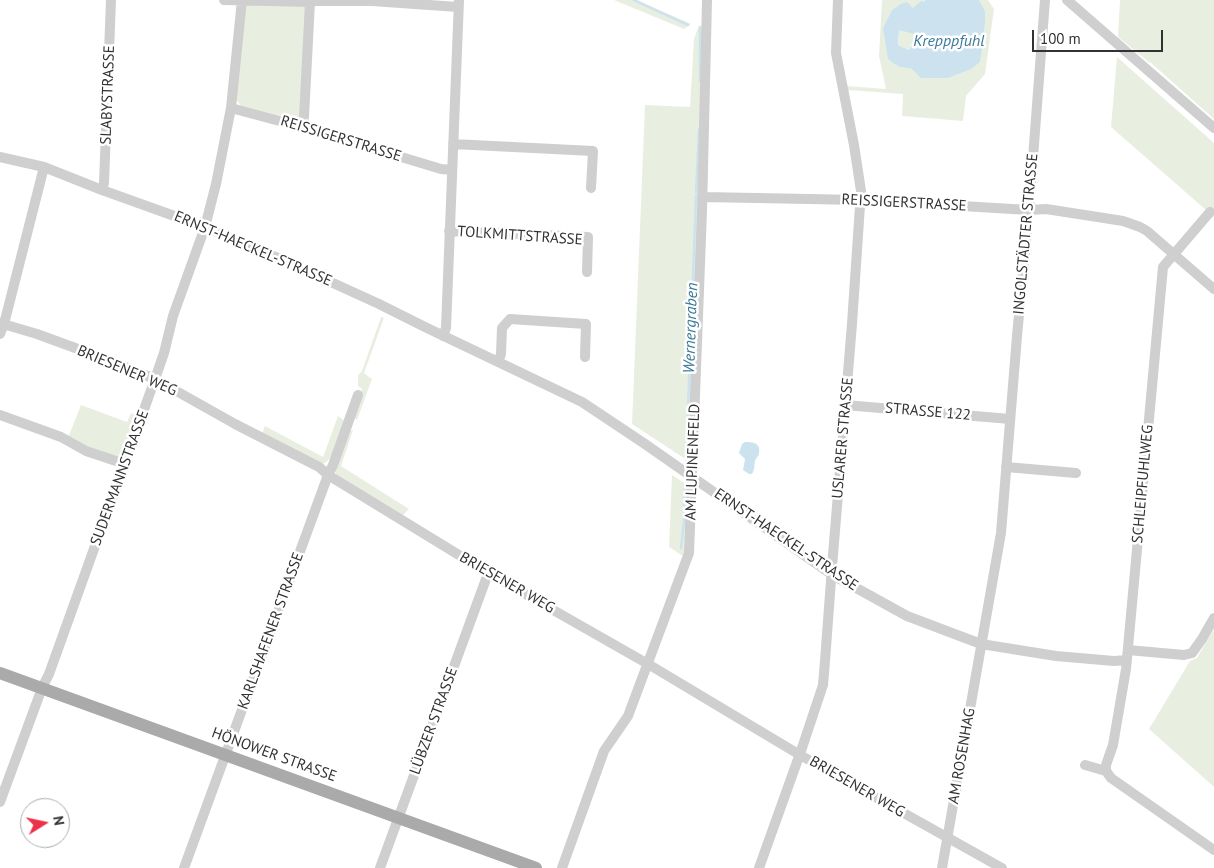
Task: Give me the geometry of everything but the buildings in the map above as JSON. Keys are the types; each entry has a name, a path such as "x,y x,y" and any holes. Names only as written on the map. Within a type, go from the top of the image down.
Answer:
{"main road":[{"name":"HÖNOWER STRASSE","path":"0,673 536,868"}],"street":[{"name":"SLABYSTRASSE","path":"102,190 104,183 111,0"},
{"path":"224,0 459,4"},
{"name":"SUDERMANNSTRASSE","path":"0,802 42,688 49,674 125,464 164,353 173,316 205,227 216,184 231,108 242,0"},
{"name":"AM LUPINENFELD","path":"562,868 604,751 628,716 689,553 703,197 707,0"},
{"name":"USLARER STRASSE","path":"759,868 823,685 826,654 862,191 836,53 838,0"},
{"name":"INGOLSTÄDTER STRASSE","path":"981,644 1001,533 1045,0"},
{"path":"1067,0 1214,128"},
{"path":"302,127 310,2"},
{"name":"TOLKMITTSTRASSE","path":"443,336 446,328 459,4"},
{"name":"REISSIGERSTRASSE","path":"231,108 302,127 441,169 452,170"},
{"path":"453,144 593,151 591,188"},
{"name":"ERNST-HAECKEL-STRASSE","path":"0,157 44,167 205,227 304,269 582,402 832,574 908,616 981,644 1056,656 1114,661 1127,655 1184,655 1192,653 1214,618"},
{"path":"0,334 44,167"},
{"name":"REISSIGERSTRASSE","path":"703,197 861,200 1029,210 1046,209 1123,221 1147,231 1214,289"},
{"name":"SCHLEIPFUHLWEG","path":"1106,771 1121,706 1127,655 1163,267 1210,212"},
{"name":"TOLKMITTSTRASSE","path":"449,231 588,237 587,272"},
{"path":"498,362 501,354 502,328 510,319 586,324 585,357"},
{"name":"BRIESENER WEG","path":"2,324 37,334 155,379 318,468 490,574 648,664 800,755 1002,868"},
{"name":"KARLSHAFENER STRASSE","path":"184,868 328,474 334,465 358,395"},
{"name":"STRASSE 122","path":"845,404 1010,418"},
{"path":"0,415 61,437 86,451 125,464"},
{"path":"1006,467 1076,473"},
{"name":"LÜBZER STRASSE","path":"380,868 486,579 490,574"},
{"name":"AM ROSENHAG","path":"942,868 981,644"},
{"path":"1085,765 1106,771 1111,778 1214,850"}],"green space":[{"path":"614,0 636,0 691,24 684,29"},
{"path":"882,0 925,0 917,13 921,31 911,44 909,50 898,45 899,33 887,27 900,67 912,69 985,11 978,0 988,0 994,9 985,74 966,96 963,121 902,116 903,94 848,90 847,86 886,89 879,56"},
{"path":"1120,0 1214,0 1214,119 1150,62 1118,37"},
{"path":"246,5 307,6 301,121 241,106 236,99"},
{"path":"699,25 703,27 690,462 632,424 645,105 690,107 694,39"},
{"path":"1117,57 1214,143 1214,217 1111,127"},
{"path":"381,317 384,318 364,373 372,379 357,420 354,418 362,389 358,386 358,375 362,371"},
{"path":"81,405 127,422 131,413 138,416 122,459 115,458 68,438"},
{"path":"338,416 346,422 334,452 323,464 262,434 265,426 323,457"},
{"path":"353,430 341,466 409,509 402,516 336,474 335,469 350,431"},
{"path":"672,475 689,486 687,547 683,556 669,547"},
{"path":"1214,629 1214,787 1149,729 1190,661 1197,658"}],"water":[{"name":"Krepppfuhl","path":"925,0 979,0 985,11 980,62 971,69 948,78 921,78 912,69 900,67 888,59 883,28 892,10 907,2 913,8 921,1 924,2","holes":["899,30 914,34 909,50 898,45"]},
{"path":"745,442 753,443 759,447 759,454 752,474 743,470 745,459 739,453 742,444"}],"waterway":[{"name":"Wernergraben","path":"634,0 688,25"},
{"name":"Wernergraben","path":"700,28 700,81"},
{"name":"Wernergraben","path":"696,193 699,129"},
{"name":"Wernergraben","path":"686,460 696,196"},
{"name":"Wernergraben","path":"681,548 685,485"}]}
